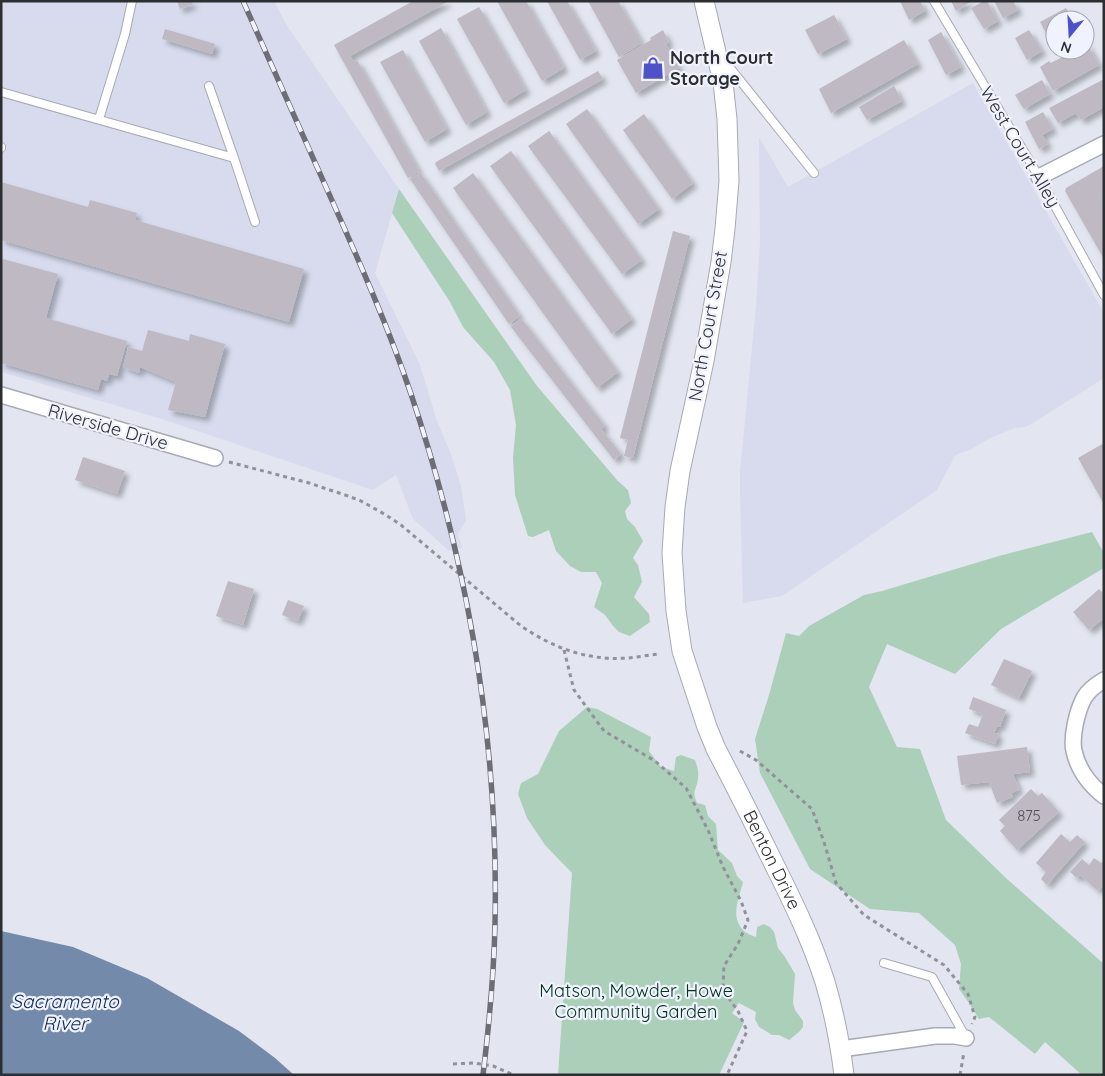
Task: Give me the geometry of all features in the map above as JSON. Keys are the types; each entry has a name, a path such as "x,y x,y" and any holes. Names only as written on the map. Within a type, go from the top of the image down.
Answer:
{"street":[{"name":"North Court Street","path":"682,650 676,611 672,553 675,507 680,471 704,360 719,272 729,181 727,119 723,82 704,1"},
{"path":"1039,177 1104,144"},
{"name":"Riverside Drive","path":"1,395 220,459"},
{"name":"Benton Drive","path":"682,650 713,741 809,939 829,997 841,1049 844,1075"},
{"path":"1104,680 1097,684 1085,697 1077,718 1073,740 1079,766 1087,780 1104,796"},
{"path":"841,1049 936,1036 966,1038"}],"lane":[{"path":"99,119 132,1"},
{"name":"West Court Alley","path":"934,1 1039,177 1104,295"},
{"path":"716,49 814,173"},
{"path":"209,86 255,222"},
{"path":"1,92 234,158"},
{"path":"884,963 932,977 966,1038"}],"path":[{"path":"220,459 333,491 361,501 381,512 401,525 521,626 545,641 581,654 605,657 626,658 659,654"},
{"path":"564,649 574,690 604,731 655,761 686,788 741,901 748,920 738,944 724,966 723,990 738,1011 747,1031 727,1075"},
{"path":"740,751 756,760 812,809 836,883 864,915 944,965 968,994 975,1017 966,1038 960,1075"},
{"path":"452,1064 474,1063 493,1066 514,1075"}],"shaded area":[{"path":"1,1 274,1 286,24 399,189 375,273 420,365 437,421 451,454 461,486 466,520 458,534 462,548 449,551 413,519 396,475 373,490 162,419 1,372"},
{"path":"973,83 1104,313 1104,378 1033,423 990,438 970,450 959,453 955,456 937,490 782,596 743,603 740,472 760,243 759,137 788,187"}],"green space":[{"path":"399,189 537,386 617,480 628,490 631,503 625,511 627,519 635,527 643,541 633,558 638,565 642,582 634,597 649,614 650,622 630,636 619,632 605,615 594,607 602,583 596,572 581,572 570,566 556,551 549,530 533,537 528,536 515,495 513,458 516,425 510,390 494,362 463,327 450,302 392,213"},
{"path":"1092,532 1104,553 1104,568 1001,629 955,674 887,644 869,687 897,747 920,749 946,820 1007,879 1104,964 1104,1075 1082,1075 1045,1042 1035,1054 989,1017 979,1019 959,989 961,964 955,945 919,913 870,909 810,869 760,773 755,739 786,633 799,636 809,626 864,595 999,556"},
{"name":"Matson, Mowder, Howe Community Garden","path":"587,707 597,709 651,737 649,751 661,767 674,771 676,757 681,755 695,760 698,773 694,793 695,799 697,803 705,805 708,816 716,824 718,850 732,863 737,876 743,882 736,908 737,921 745,932 756,937 757,927 764,924 770,927 774,932 778,948 795,974 793,1003 795,1010 803,1021 803,1027 789,1040 779,1035 772,1035 759,1027 755,1019 756,1012 739,1003 732,1013 744,1022 719,1075 558,1075 572,873 545,845 527,818 518,794 521,783 538,774 559,731"}],"water":[{"name":"Sacramento River","path":"1,931 73,947 147,978 239,1031 294,1075 1,1075"}],"building":[{"path":"177,1 191,1 193,4 180,9"},
{"path":"413,1 449,1 350,56 354,62 357,60 419,171 408,178 334,45"},
{"path":"497,1 526,1 564,68 542,81"},
{"path":"547,1 567,1 596,51 580,60"},
{"path":"588,1 618,1 642,43 619,57"},
{"path":"900,1 920,1 925,11 909,20"},
{"path":"951,1 972,1 956,11"},
{"path":"987,1 998,21 984,29 971,8"},
{"path":"994,1 1013,1 1018,10 1003,18"},
{"path":"479,7 526,90 504,103 457,19"},
{"path":"834,15 847,39 818,54 805,30"},
{"path":"1045,19 1045,31 1040,22"},
{"path":"441,28 487,112 466,125 419,41"},
{"path":"165,29 215,44 212,54 162,39"},
{"path":"663,30 669,42 666,44 679,68 636,93 617,60 651,40 650,38"},
{"path":"1029,30 1042,51 1027,60 1015,38"},
{"path":"941,32 961,67 946,75 928,40"},
{"path":"904,40 918,64 831,113 819,89"},
{"path":"403,50 447,129 425,142 380,62"},
{"path":"1095,58 1099,65 1053,91 1040,67 1049,61 1051,63 1057,60 1095,60"},
{"path":"598,71 603,79 439,171 435,164 436,162"},
{"path":"1104,79 1104,107 1081,120 1076,113 1058,123 1049,108"},
{"path":"1042,80 1050,94 1024,109 1015,95"},
{"path":"894,86 902,101 867,120 859,107"},
{"path":"587,109 659,209 638,224 566,124"},
{"path":"1043,112 1053,129 1042,135 1048,144 1039,149 1025,122"},
{"path":"644,114 693,183 672,199 623,130"},
{"path":"549,131 642,260 622,274 528,146"},
{"path":"511,151 632,319 612,334 490,166"},
{"path":"1104,166 1104,197 1102,198 1104,202 1104,259 1065,191 1066,188"},
{"path":"420,172 520,316 509,324 410,179"},
{"path":"473,173 618,372 597,388 453,188"},
{"path":"1,182 88,207 90,200 137,213 135,220 304,269 289,322 1,240"},
{"path":"673,231 690,236 633,458 624,456 628,440 620,438"},
{"path":"3,259 58,274 46,318 127,341 117,376 109,374 107,381 101,379 98,390 1,363 1,265"},
{"path":"521,318 605,426 601,429 621,454 614,460 511,327"},
{"path":"148,330 189,341 190,334 225,344 205,417 168,410 176,382 140,367 139,373 123,367 128,347 142,351"},
{"path":"1104,443 1104,504 1078,458"},
{"path":"83,457 125,471 117,494 75,480"},
{"path":"228,581 254,589 243,625 216,616"},
{"path":"1099,589 1104,594 1104,618 1089,630 1073,612"},
{"path":"288,600 304,606 298,621 282,615"},
{"path":"1004,659 1032,671 1019,698 991,685"},
{"path":"973,697 1006,710 1000,727 997,726 994,733 999,734 995,744 965,733 969,724 978,727 983,714 969,709"},
{"path":"1027,747 1030,772 1013,774 1019,790 1011,793 1013,797 997,803 989,782 961,785 957,756"},
{"path":"1031,789 1038,796 1042,793 1059,812 1017,850 1000,831 1005,826 999,820"},
{"path":"1061,834 1070,842 1077,835 1085,842 1047,885 1041,879 1046,872 1036,863"},
{"path":"1094,858 1101,863 1104,861 1104,884 1098,891 1080,875 1077,878 1070,872 1082,859 1089,865"}],"railway":[{"path":"243,1 352,245 393,344 431,458 449,523 464,589 476,655 485,722 492,789 495,857 494,962 483,1075"}],"place":[{"name":"North Court Storage","path":"653,68"}]}
